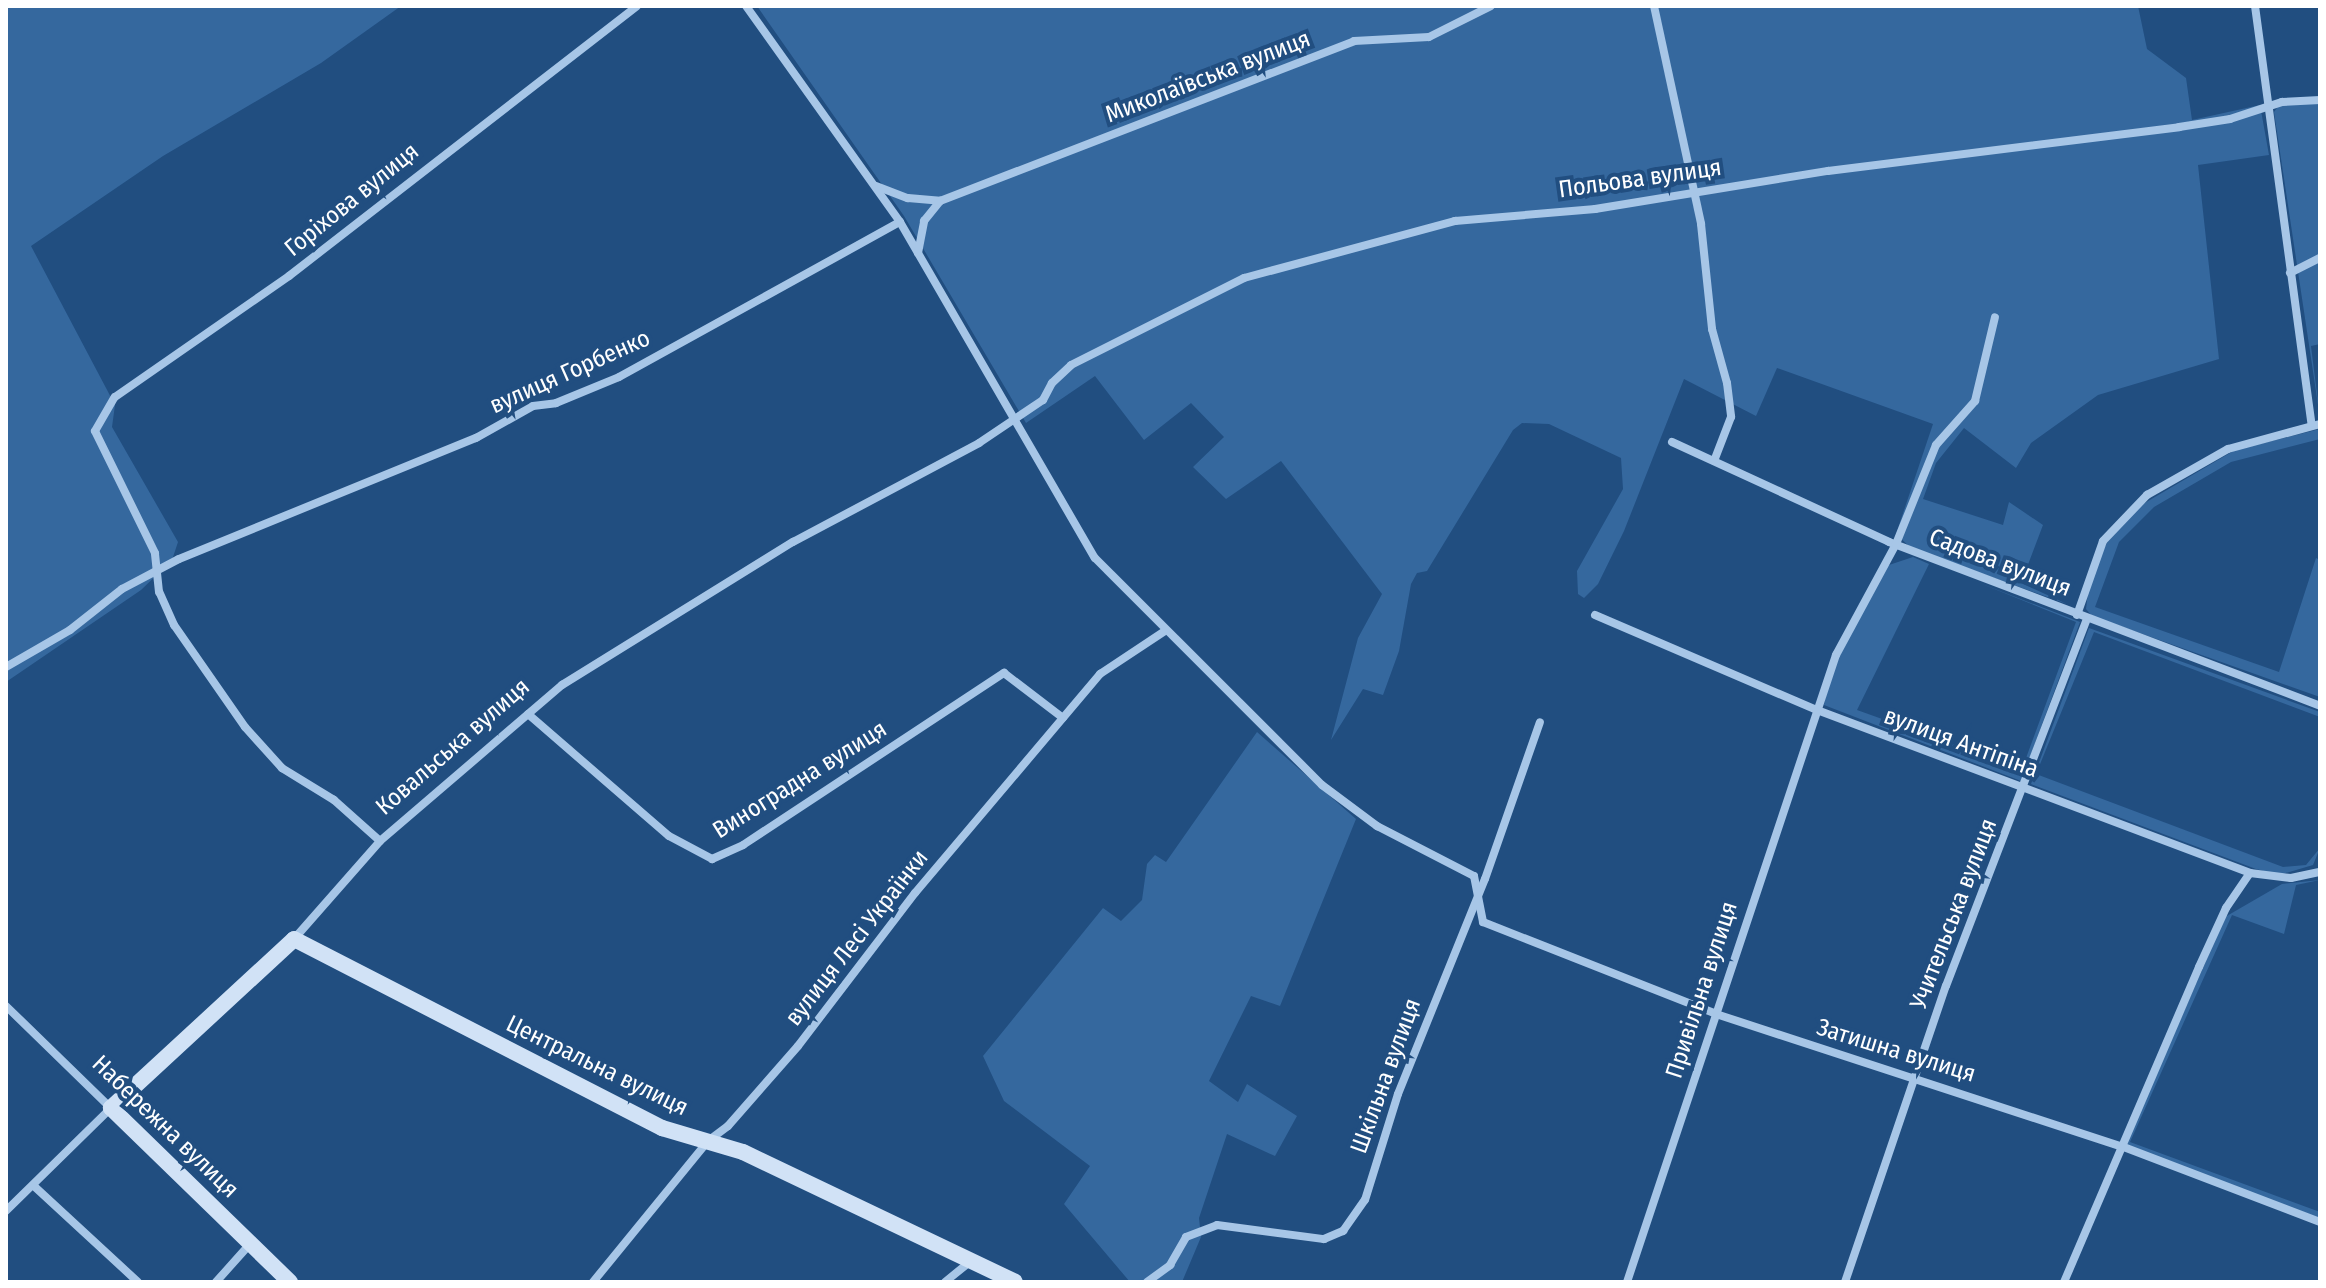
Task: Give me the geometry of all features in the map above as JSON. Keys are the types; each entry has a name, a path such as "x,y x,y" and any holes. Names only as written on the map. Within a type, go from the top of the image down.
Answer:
{"street":[{"name":"Горіхова вулиця","path":"157,572 149,540 96,440 98,427 115,397 289,276 637,6"},
{"path":"746,6 900,222 1011,421 1095,558 1322,785 1377,826 1474,876 1476,900"},
{"name":"Миколаївська вулиця","path":"874,186 908,198 940,201 1354,41 1376,36 1429,37 1491,6"},
{"path":"1654,6 1686,147 1691,194 1701,224 1712,329 1731,417 1714,461"},
{"path":"2077,615 2103,541 2147,495 2228,449 2316,425 2290,273 2255,6"},
{"name":"Польова вулиця","path":"1011,421 1043,400 1052,383 1071,365 1268,270 1353,252 1426,226 1691,194 2179,127 2230,119 2268,105 2320,100"},
{"path":"918,253 924,221 940,201"},
{"name":"вулиця Горбенко","path":"6,667 70,630 122,589 408,462 476,438 533,406 556,403 619,377 900,222"},
{"path":"2290,273 2320,258"},
{"name":"Привільна вулиця","path":"1627,1282 1836,655 1896,544 1936,445 1975,401 1995,317"},
{"name":"Ковальська вулиця","path":"6,1211 35,1187 111,1108 294,939 380,841 562,685 793,542 1011,421"},
{"name":"Садова вулиця","path":"1672,442 1896,544 2320,706"},
{"path":"157,572 159,592 174,625 245,727 282,768 334,800 380,841"},
{"name":"вулиця Антіпіна","path":"1595,615 1817,710 2250,873 2291,878 2320,872"},
{"name":"Учительська вулиця","path":"1845,1282 1915,1078 2087,619"},
{"name":"вулиця Лесі Українки","path":"593,1282 708,1141 728,1126 798,1046 889,925 1100,674 1165,631"},
{"name":"Виноградна вулиця","path":"528,714 669,836 712,859 743,845 796,805 1004,673 1063,718"},
{"name":"Шкільна вулиця","path":"1147,1282 1170,1265 1186,1237 1217,1225 1324,1239 1343,1231 1365,1200 1398,1094 1476,900 1540,722"},
{"path":"2064,1282 2226,908 2250,873"},
{"name":"Затишна вулиця","path":"1476,900 1483,922 1716,1014 2121,1146 2320,1222"},
{"name":"Центральна вулиця","path":"294,939 662,1128 708,1141 823,1186 1015,1282"},
{"name":"Набережна вулиця","path":"6,1006 290,1282"},
{"path":"35,1187 138,1282"},
{"path":"216,1282 250,1244"},
{"path":"945,1282 962,1263 975,1260"}],"shaded area":[{"path":"6,6 401,6 321,63 163,156 31,246 115,405 112,427 178,542 172,560 141,590 6,682"},
{"path":"757,6 2138,6 2147,49 2186,78 2192,120 2260,105 2269,155 2198,165 2219,359 2098,395 2031,443 2016,468 1964,428 1936,463 1923,499 2003,525 2009,502 2043,525 2021,583 2067,604 1911,548 1896,534 1933,424 1777,368 1756,416 1684,379 1624,531 1598,584 1584,598 1578,594 1577,571 1623,489 1621,458 1549,424 1522,423 1513,430 1427,571 1417,573 1411,584 1399,651 1383,695 1363,689 1331,740 1358,638 1382,594 1281,461 1226,499 1193,467 1224,437 1191,403 1144,440 1095,376 1026,423 904,216"},
{"path":"2320,103 2320,344 2311,346 2320,418 2274,112 2279,105"},
{"path":"2320,429 2320,439 2231,462 2154,507 2119,542 2095,607 2279,672 2316,558 2320,560 2320,697 2092,616 2086,609 2090,576 2112,533 2143,504 2235,450"},
{"path":"1913,557 1929,564 1857,710 2022,769 2076,622 1977,582 2080,622 2021,781 1824,705 1829,679 1874,582 1889,565"},
{"path":"2089,628 2320,712 2320,717 2094,632 2036,774 2283,867 2306,865 2320,848 2313,865 2279,875 2256,869 2031,784"},
{"path":"1257,732 1356,819 1280,1006 1251,996 1209,1081 1238,1102 1247,1084 1297,1116 1275,1156 1227,1134 1199,1218 1201,1237 1182,1282 1130,1282 1064,1204 1090,1166 1004,1101 983,1056 1103,908 1121,921 1142,900 1147,864 1155,855 1166,862"},
{"path":"2320,880 2296,885 2284,934 2232,915 2130,1142 2320,1212 2320,1219 2126,1145 2225,917 2282,884"}]}
